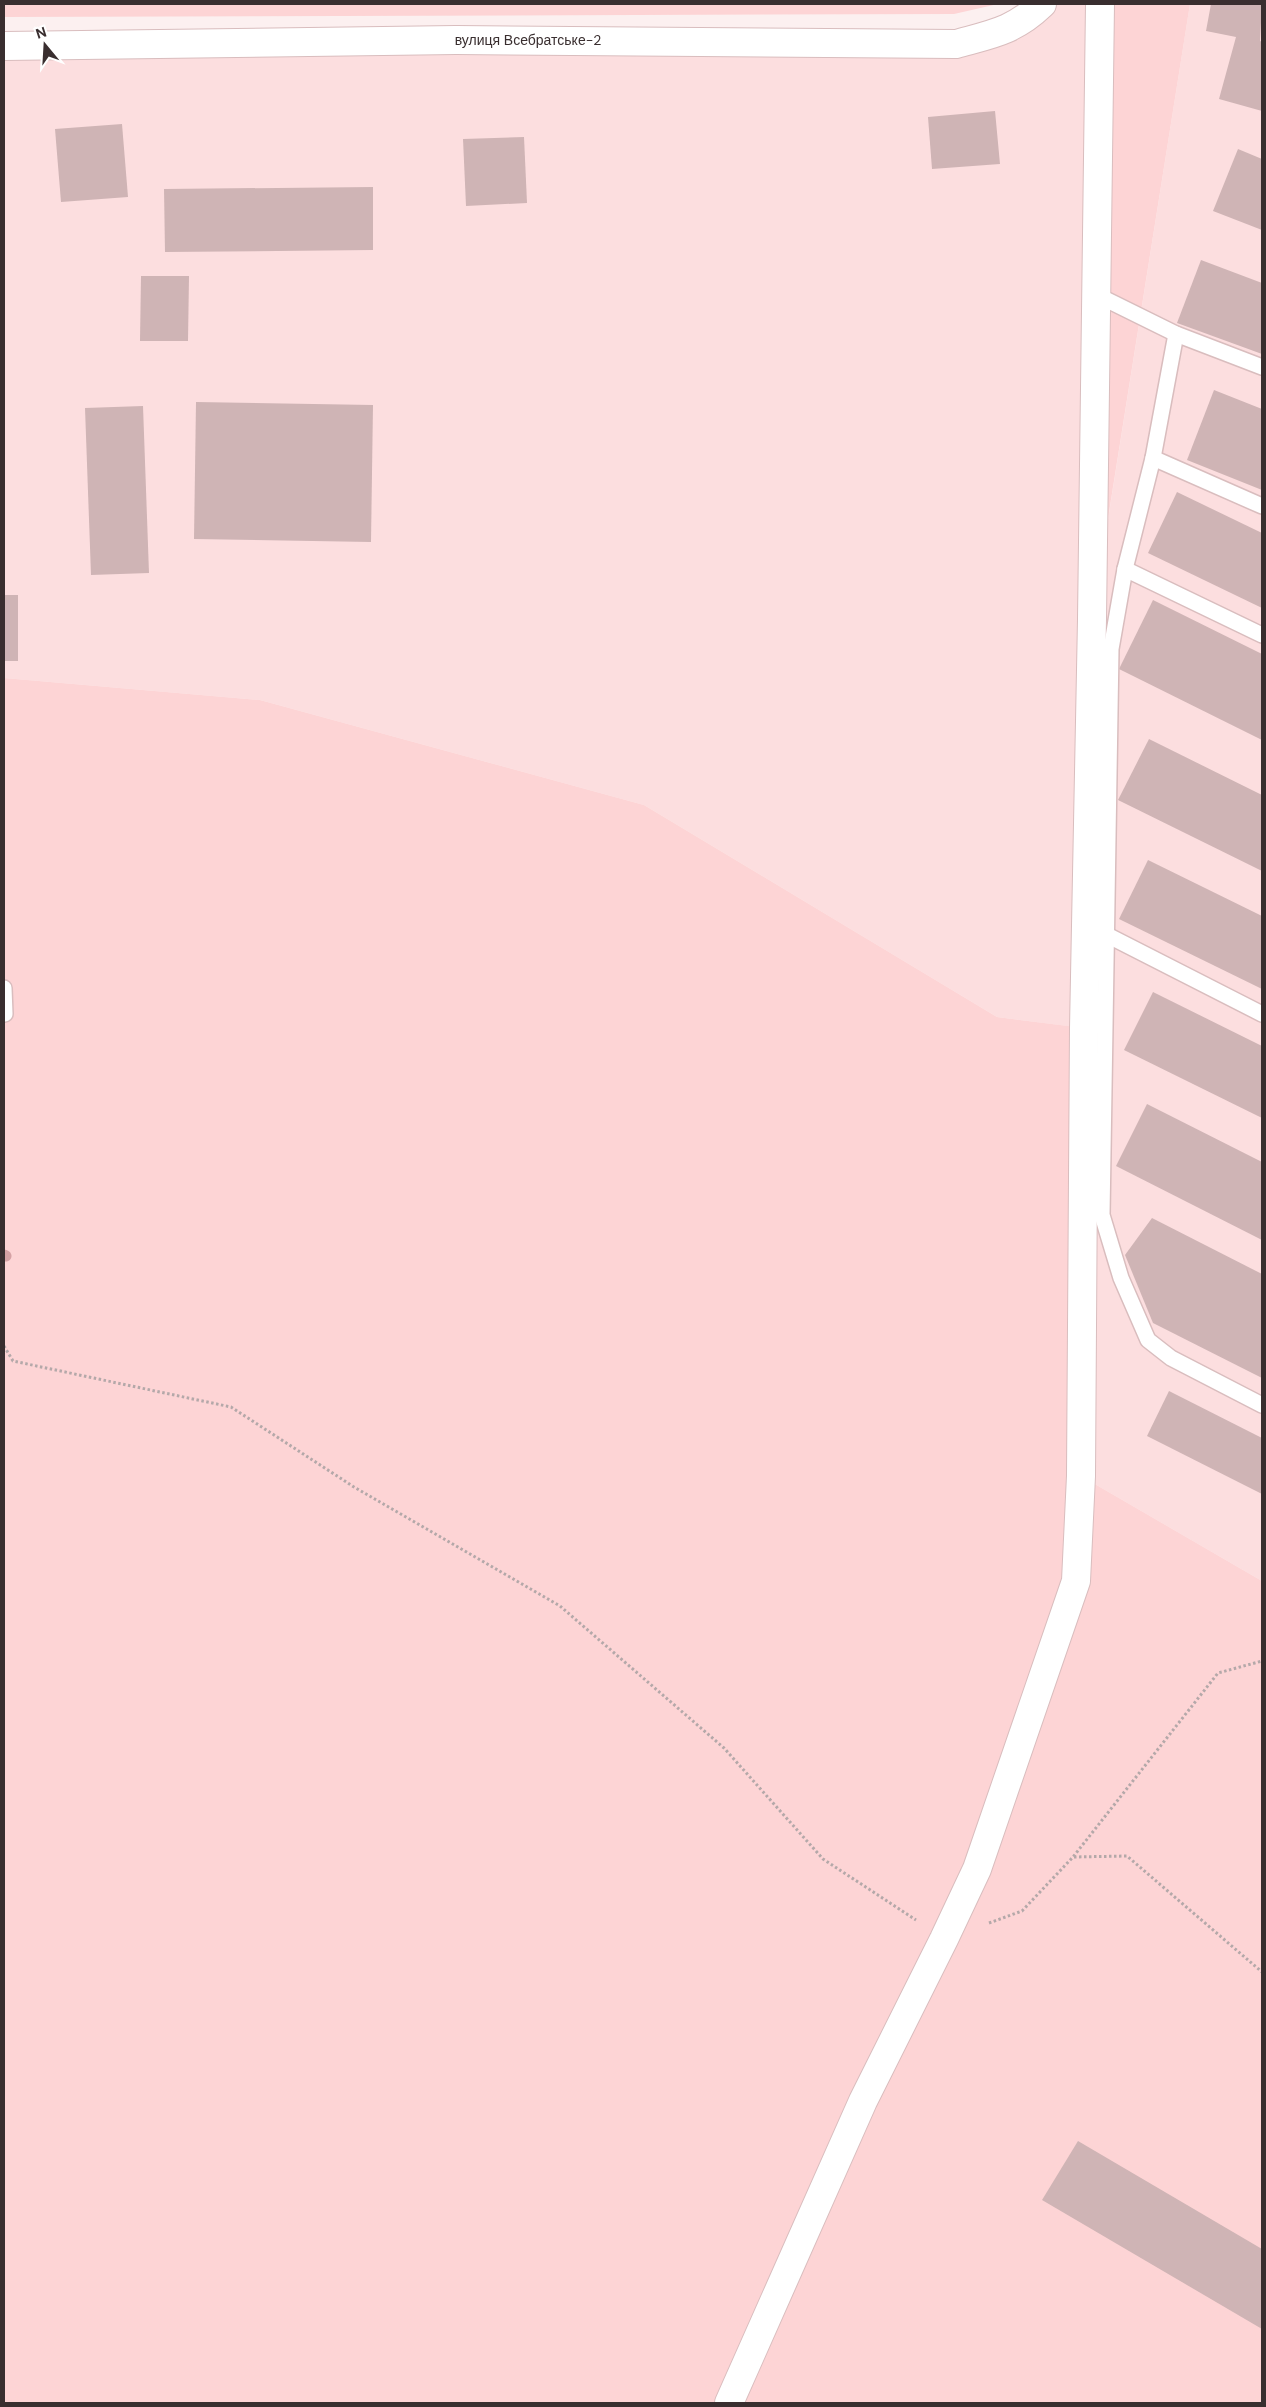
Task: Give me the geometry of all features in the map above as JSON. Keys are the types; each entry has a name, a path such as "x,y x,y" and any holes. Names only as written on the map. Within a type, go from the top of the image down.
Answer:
{"street":[{"name":"вулиця Всебратське-2","path":"4,46 456,40 956,44 1007,30 1042,4"},
{"path":"729,2403 863,2101 944,1939 976,1869 1076,1581 1081,1476 1084,1028 1097,295 1100,4"}],"lane":[{"path":"1097,295 1176,334 1262,368"},
{"path":"1176,334 1153,458 1125,569 1111,649 1102,1215 1121,1278 1148,1340 1170,1358 1262,1405"},
{"path":"1153,458 1262,506"},
{"path":"1125,569 1262,635"},
{"path":"1107,935 1262,1014"},
{"path":"4,988 5,1014"}],"path":[{"path":"4,1346 13,1361 231,1407 354,1487 560,1606 724,1748 823,1858 944,1939 1022,1911 1073,1856 1218,1672 1262,1660"},
{"path":"1073,1856 1127,1856 1262,1972"}],"shaded area":[{"path":"4,4 998,4 954,14 4,17"},
{"path":"1042,4 1100,4 1093,614 1190,4 1262,4 1262,1581 1081,1476 1083,1028 997,1017 644,805 260,700 4,678 4,46 956,44"},
{"path":"1100,4 1190,4 1092,619"},
{"path":"4,678 260,700 644,805 997,1017 1084,1028 1081,1476 1262,1581 1262,2403 4,2403"}],"building":[{"path":"1211,4 1262,4 1260,41 1262,42 1262,111 1219,99 1236,37 1206,31"},
{"path":"995,111 1000,164 932,169 928,117"},
{"path":"122,124 128,197 61,202 55,129"},
{"path":"524,137 527,203 466,206 463,139"},
{"path":"1238,149 1262,159 1262,230 1213,211"},
{"path":"373,187 373,250 165,252 164,189"},
{"path":"1201,260 1262,283 1262,354 1177,323"},
{"path":"141,276 189,276 188,341 140,341"},
{"path":"1214,390 1262,409 1262,490 1187,460"},
{"path":"196,402 373,405 371,542 194,539"},
{"path":"143,406 149,573 91,575 85,408"},
{"path":"1177,492 1262,533 1262,608 1148,553"},
{"path":"4,595 18,595 18,661 4,661"},
{"path":"1153,600 1262,654 1262,740 1119,669"},
{"path":"1149,739 1262,795 1262,871 1118,800"},
{"path":"1148,860 1262,916 1262,989 1119,919"},
{"path":"1153,992 1262,1046 1262,1118 1124,1050"},
{"path":"1147,1104 1262,1162 1262,1240 1116,1166"},
{"path":"1152,1218 1262,1274 1262,1378 1153,1323 1125,1255"},
{"path":"1169,1391 1262,1438 1262,1494 1147,1436"},
{"path":"1078,2141 1262,2249 1262,2329 1042,2200"}]}
